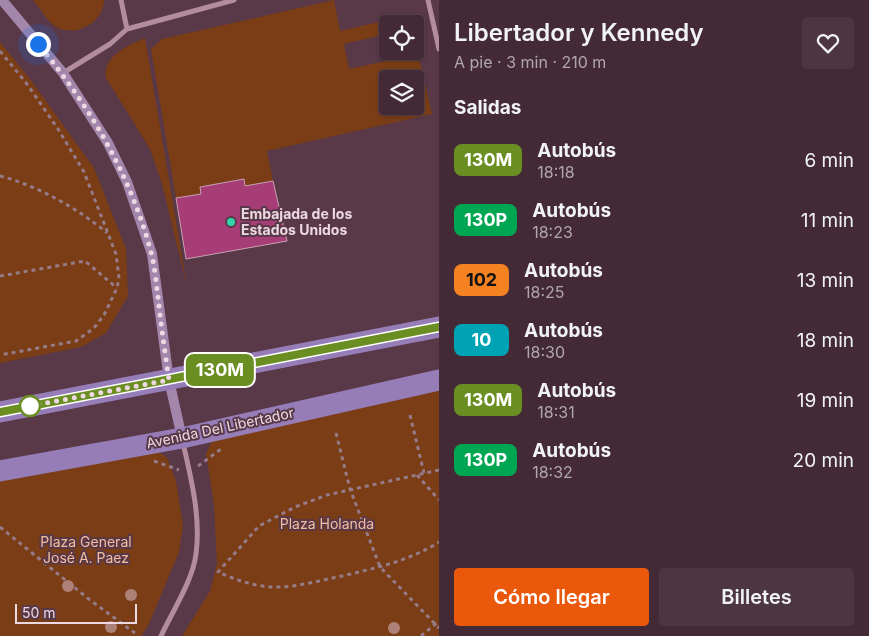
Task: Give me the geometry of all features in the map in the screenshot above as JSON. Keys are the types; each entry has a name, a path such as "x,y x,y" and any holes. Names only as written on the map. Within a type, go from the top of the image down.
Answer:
{"main road":[{"path":"2,0 63,73 108,143 127,182 152,254 169,380 182,438"},
{"path":"0,412 439,326"},
{"name":"Avenida Del Libertador","path":"0,471 182,438 439,380"}],"street":[{"path":"121,0 127,29"},
{"path":"63,73 110,44 127,29 234,0"},
{"path":"428,0 439,49"},
{"path":"161,636 187,582 196,556 197,525 182,438"}],"path":[{"path":"0,51 27,84 58,129 84,172 116,254 120,278 118,288 104,315 94,328 76,340 0,355"},
{"path":"0,176 58,201 89,218 108,235"},
{"path":"0,276 85,261 118,288"},
{"path":"410,414 424,473"},
{"path":"336,432 350,489 380,567 434,625 439,628"},
{"path":"439,470 350,489 295,507 259,526 218,572 248,584 280,587 324,580 380,567 425,551 439,542"},
{"path":"416,474 439,500"},
{"path":"0,526 90,600 135,633"},
{"path":"422,636 439,621"}],"green space":[{"path":"33,0 104,0 103,8 94,21 88,26 72,31 56,27"},
{"path":"334,0 340,31 379,22 379,36 344,44 349,69 390,60 419,60 422,70 379,70 379,115 424,115 424,80 432,114 267,151 273,181 245,186 244,179 200,187 201,194 176,198 151,49 162,39"},
{"path":"145,38 187,286 162,184 150,149 106,78 108,64 112,58 124,48"},
{"path":"0,42 30,79 94,168 126,249 128,296 106,333 81,347 0,363"},
{"name":"Plaza Holanda","path":"439,386 439,636 182,636 210,591 217,564 214,504 206,454 212,440"},
{"name":"Plaza General José A. Paez","path":"159,452 167,458 176,481 183,525 179,552 148,626 141,636 0,636 0,478"}],"building":[{"path":"244,179 245,186 273,181 287,241 186,259 176,198 201,194 200,187"}],"bus line":[{"name":"130M","path":"0,412 439,327"}],"place":[{"name":"Embajada de los Estados Unidos","path":"231,222"}],"route":[{"path":"30,406 169,380 152,254 127,182 108,143 83,103 63,73 38,44"}]}
